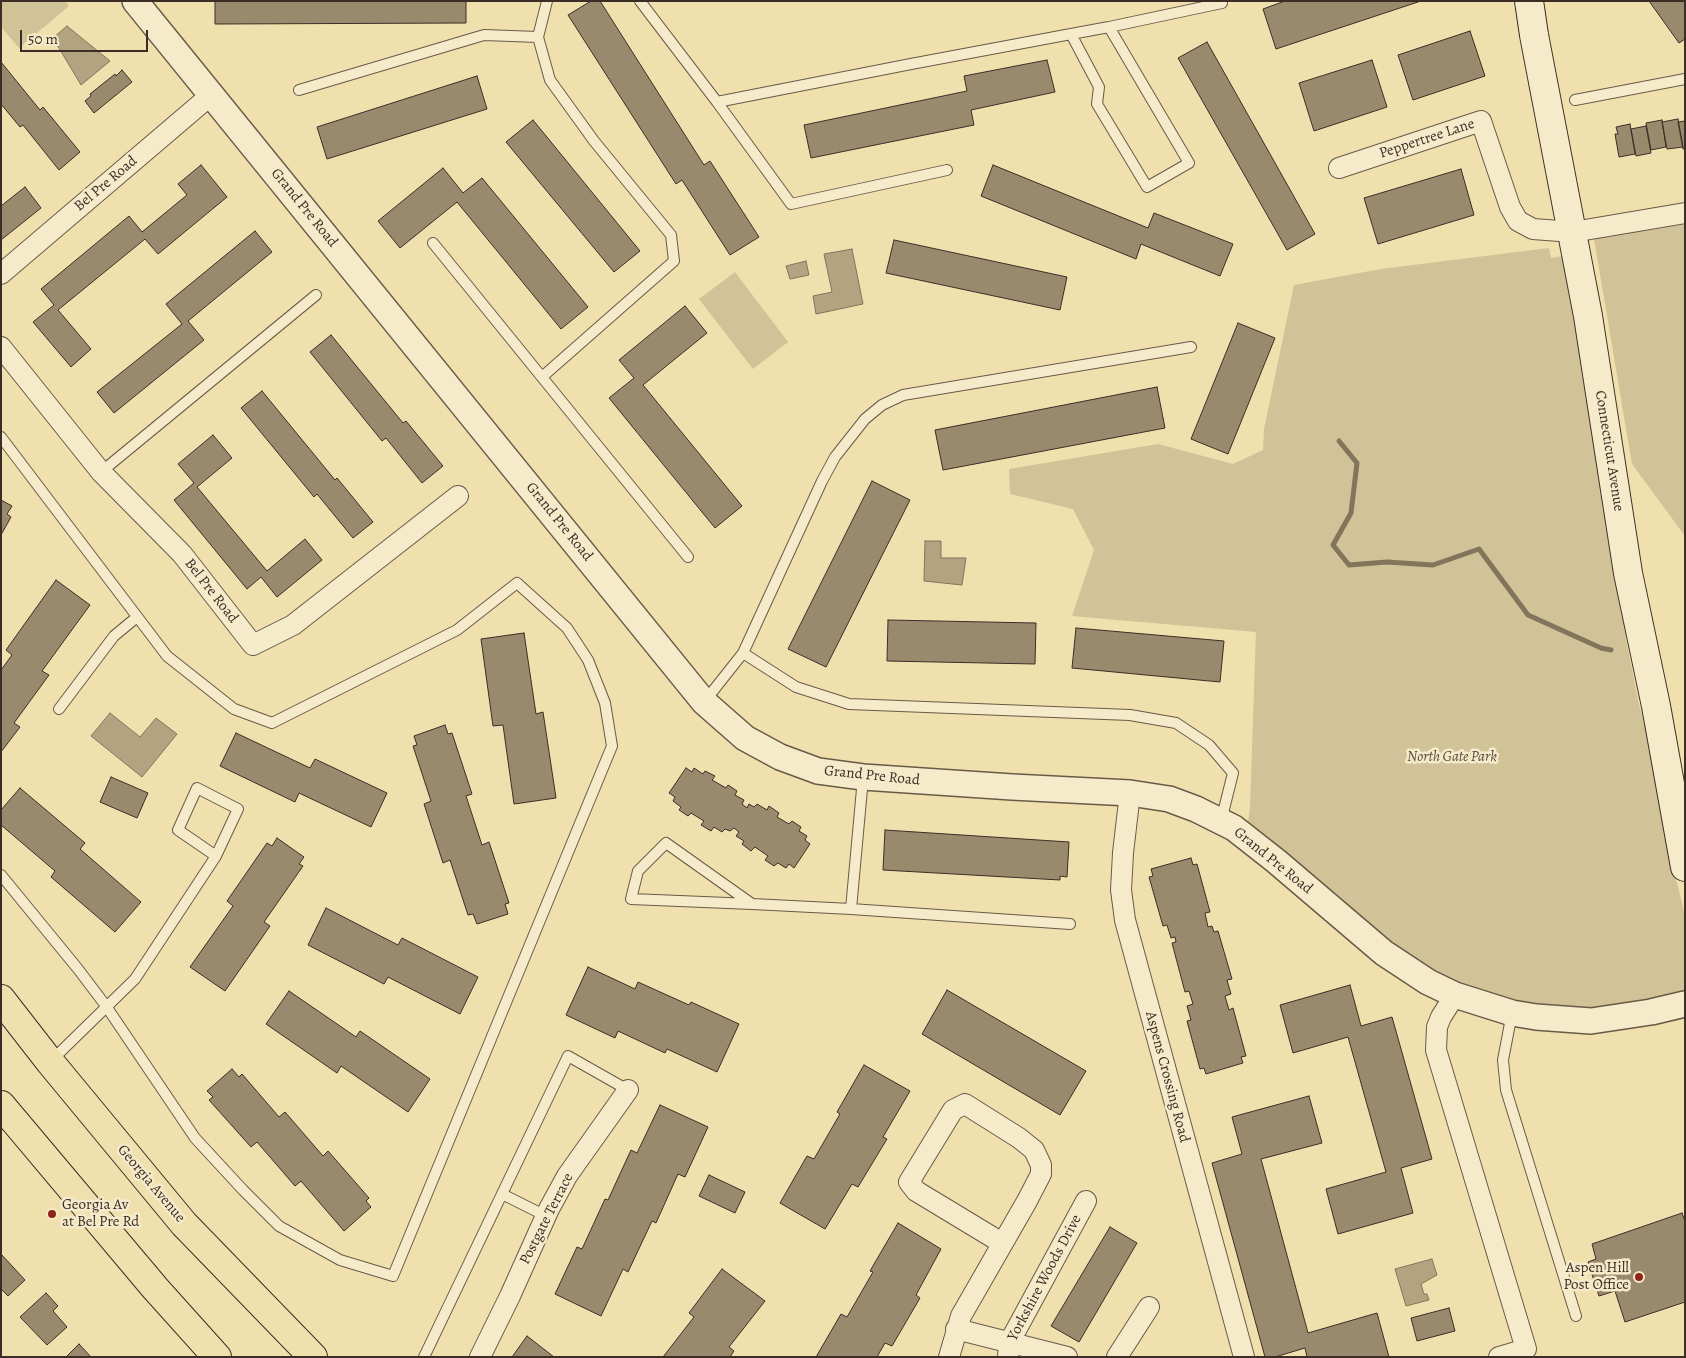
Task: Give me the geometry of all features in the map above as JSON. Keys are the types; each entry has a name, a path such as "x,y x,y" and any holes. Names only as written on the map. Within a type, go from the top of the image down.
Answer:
{"main road":[{"name":"Connecticut Avenue","path":"1518,1 1534,35"},
{"name":"Connecticut Avenue","path":"1529,1 1588,316 1628,573 1656,706 1685,867"},
{"name":"Georgia Avenue","path":"1,999 50,1062 184,1224 313,1357"},
{"path":"1,1105 155,1288 217,1357"}],"street":[{"name":"Grand Pre Road","path":"135,1 469,410 704,702 745,738 780,757 818,771 1012,787 1130,792 1169,799 1221,821 1246,836 1384,953 1428,982 1455,995 1512,1013 1536,1017 1591,1021 1650,1012 1685,1004"},
{"name":"Bel Pre Road","path":"1,274 211,95"},
{"name":"Peppertree Lane","path":"1339,168 1481,122 1510,207 1518,221 1533,229 1573,232 1685,213"},
{"name":"Bel Pre Road","path":"1,347 101,472 182,554 252,645 293,625 458,496"},
{"name":"Aspens Crossing Road","path":"1130,792 1121,890 1124,920 1244,1357"},
{"path":"1455,995 1437,1027 1436,1050 1526,1349 1498,1357"},
{"name":"Postgate Terrace","path":"480,1357 546,1216 568,1176 628,1090"},
{"path":"948,1357 956,1329 965,1308 1028,1201 1041,1174 1042,1165 1034,1150 965,1104 952,1110 909,1182 916,1191 1002,1244"},
{"name":"Yorkshire Woods Drive","path":"1008,1350 1086,1201"},
{"path":"1118,1357 1150,1307"},
{"path":"956,1329 1008,1350 1066,1357"}],"lane":[{"path":"542,376 674,261 671,235 594,141 550,80 538,37 547,1"},
{"path":"640,1 717,102 791,204 948,170"},
{"path":"717,102 1071,34 1110,29 1222,3"},
{"path":"1071,34 1099,87 1097,104 1147,187 1189,163 1110,29"},
{"path":"299,90 484,35 538,37"},
{"path":"1575,100 1685,78"},
{"path":"433,243 688,557"},
{"path":"101,472 316,295"},
{"path":"704,702 744,653 822,481 835,457 865,419 882,405 903,395 1191,347"},
{"path":"1,437 167,656 234,709 272,723 457,630 516,583 566,628 588,660 605,703 612,746 393,1276 340,1260 279,1226 243,1190 195,1138 106,1006 1,875"},
{"path":"59,709 114,636 137,617"},
{"path":"744,653 796,686 849,704 1130,715 1176,723 1209,745 1233,772 1221,821"},
{"path":"851,908 863,776"},
{"path":"50,1062 135,979 216,856 238,809 197,788 178,830 216,856"},
{"path":"752,904 666,842 638,871 631,898 650,900 851,908 1070,924"},
{"path":"1512,1013 1503,1060 1506,1090 1576,1316"},
{"path":"424,1357 568,1056 628,1090"},
{"path":"502,1194 546,1216"}],"green space":[{"path":"1,1 65,1 69,6 19,48 1,27"},
{"path":"1685,224 1685,536 1632,464 1594,239"},
{"name":"North Gate Park","path":"1549,248 1551,258 1577,254 1626,639 1638,700 1657,774 1675,875 1685,915 1685,1004 1591,1021 1455,995 1246,836 1250,808 1256,632 1072,616 1094,550 1073,509 1010,494 1009,469 1158,444 1233,464 1263,450 1264,429 1294,285 1381,269"},
{"path":"735,272 788,342 753,369 699,299"}],"shaded area":[{"path":"67,26 110,61 81,85 53,38"},
{"path":"852,249 863,304 816,314 813,296 832,292 824,254"},
{"path":"806,261 809,275 790,279 786,266"},
{"path":"925,541 941,541 941,558 966,558 962,585 924,581"},
{"path":"110,713 140,737 156,718 177,734 142,777 91,736"},
{"path":"1432,1259 1437,1275 1421,1284 1424,1294 1427,1294 1429,1300 1406,1306 1395,1269"}],"building":[{"path":"215,1 466,1 466,23 215,24"},
{"path":"591,1 600,1 704,165 710,161 759,237 730,255 682,180 676,184 568,15"},
{"path":"1285,1 1421,1 1276,49 1263,9"},
{"path":"1649,1 1685,1 1685,39 1679,43"},
{"path":"1470,31 1485,76 1413,100 1398,55"},
{"path":"1207,42 1315,234 1287,250 1178,58"},
{"path":"1047,60 1055,92 971,110 974,125 811,158 804,125 967,91 964,76"},
{"path":"1372,60 1387,107 1314,131 1299,83"},
{"path":"1,62 40,110 43,107 80,152 59,170 23,125 20,127 1,104"},
{"path":"122,70 132,82 94,113 85,101 91,96 90,94"},
{"path":"477,76 487,109 327,159 317,127"},
{"path":"1678,119 1683,147 1667,149 1662,122"},
{"path":"533,120 640,251 614,272 506,142"},
{"path":"1662,120 1666,147 1651,150 1646,123"},
{"path":"1685,121 1685,149 1683,149 1678,122"},
{"path":"1630,124 1635,154 1619,157 1615,134 1618,134 1616,127"},
{"path":"1646,126 1651,153 1636,156 1631,129"},
{"path":"201,165 227,197 158,254 145,239 58,310 91,349 71,367 33,322 54,305 41,289 129,216 142,232 187,195 178,184"},
{"path":"993,165 1148,228 1154,213 1233,244 1220,276 1141,244 1136,259 981,196"},
{"path":"443,168 463,193 482,178 588,307 561,329 457,202 400,248 378,221"},
{"path":"1461,169 1474,215 1378,244 1364,198"},
{"path":"25,187 41,208 1,240 1,206"},
{"path":"255,231 272,252 188,321 204,340 114,413 97,392 182,324 166,304"},
{"path":"894,240 1067,277 1060,310 886,273"},
{"path":"685,306 707,333 643,385 742,506 715,528 609,398 634,378 619,360"},
{"path":"1238,323 1275,338 1228,454 1191,439"},
{"path":"331,335 403,423 406,421 443,466 422,483 386,438 382,441 310,352"},
{"path":"1157,387 1165,428 943,470 935,430"},
{"path":"262,391 335,480 337,478 373,522 353,538 317,494 314,497 241,408"},
{"path":"213,435 232,458 197,487 267,571 305,539 322,560 277,597 261,577 247,589 174,500 194,483 178,464"},
{"path":"872,481 910,500 826,667 788,649"},
{"path":"1,500 12,506 7,514 11,517 1,535"},
{"path":"56,580 90,605 42,671 49,675 14,723 20,727 1,752 1,670 12,655 6,650"},
{"path":"888,620 1036,623 1035,664 887,661"},
{"path":"1076,628 1224,641 1220,682 1072,668"},
{"path":"524,633 536,714 543,712 556,798 514,804 503,725 493,726 481,639"},
{"path":"445,725 448,734 452,733 472,794 466,796 482,845 489,842 509,903 505,904 508,914 477,924 473,914 468,915 450,860 443,863 424,804 431,801 413,746 417,745 414,736"},
{"path":"236,733 310,768 315,759 387,793 371,827 299,793 295,802 220,766"},
{"path":"686,768 692,772 694,768 703,774 705,771 715,776 712,780 726,788 728,785 737,791 735,795 744,800 742,804 747,808 749,804 754,807 757,804 767,810 769,806 779,813 777,817 789,824 792,821 801,827 799,831 807,836 805,840 810,844 794,868 789,864 786,868 778,863 774,866 765,860 768,856 755,847 751,851 742,844 744,841 736,836 739,832 734,828 730,831 725,829 722,832 714,827 711,831 701,825 704,821 691,813 688,816 679,810 681,807 673,801 675,797 669,793"},
{"path":"111,777 148,793 137,818 100,802"},
{"path":"20,788 85,843 80,849 141,902 115,932 51,877 55,871 1,825 1,810"},
{"path":"885,830 1069,842 1067,877 1060,876 1060,880 883,870"},
{"path":"277,838 304,857 299,864 303,866 264,922 270,926 225,991 190,967 233,906 227,901 267,843 272,846"},
{"path":"1191,858 1193,865 1197,864 1210,912 1205,913 1208,927 1212,926 1214,932 1218,931 1232,979 1227,980 1231,994 1225,996 1229,1010 1233,1008 1246,1056 1241,1057 1243,1063 1206,1074 1204,1068 1200,1069 1187,1021 1191,1020 1187,1006 1193,1004 1189,991 1185,992 1172,943 1176,942 1175,937 1171,938 1167,925 1163,926 1149,877 1153,876 1151,869"},
{"path":"326,908 398,945 402,938 478,977 460,1014 388,977 384,984 308,945"},
{"path":"588,967 635,989 638,982 689,1005 691,1002 739,1024 717,1072 667,1049 665,1053 618,1031 615,1038 566,1015"},
{"path":"1350,985 1361,1026 1392,1017 1432,1159 1401,1168 1413,1213 1338,1234 1326,1189 1386,1172 1348,1037 1293,1053 1280,1005"},
{"path":"947,990 1086,1071 1060,1115 922,1034"},
{"path":"289,991 356,1037 360,1031 430,1079 408,1112 341,1066 337,1073 266,1024"},
{"path":"864,1065 910,1091 883,1137 887,1139 858,1187 852,1184 825,1229 780,1203 807,1156 814,1159 840,1114 837,1112"},
{"path":"232,1069 239,1077 242,1074 279,1117 285,1112 323,1156 328,1151 369,1198 366,1201 371,1207 344,1231 301,1181 295,1186 257,1142 251,1147 209,1100 213,1097 207,1091"},
{"path":"1309,1096 1322,1143 1261,1159 1308,1333 1377,1313 1389,1357 1307,1357 1305,1348 1275,1357 1265,1357 1212,1163 1242,1154 1232,1117"},
{"path":"660,1105 708,1127 685,1177 678,1174 656,1223 652,1221 628,1272 623,1269 601,1316 555,1294 577,1247 582,1249 605,1199 608,1200 631,1150 637,1153"},
{"path":"709,1175 745,1192 735,1213 699,1196"},
{"name":"Aspen Hill Post Office","path":"1682,1213 1685,1221 1685,1302 1625,1322 1615,1291 1599,1296 1588,1262 1596,1259 1592,1244"},
{"path":"898,1223 941,1249 916,1295 920,1298 892,1346 885,1343 877,1357 816,1357 841,1314 847,1317 873,1272 870,1271"},
{"path":"1110,1227 1137,1243 1079,1342 1051,1326"},
{"path":"1,1254 25,1280 8,1296 1,1289"},
{"path":"722,1269 765,1301 729,1347 734,1351 730,1357 663,1357 694,1317 689,1313"},
{"path":"46,1293 58,1306 53,1311 67,1327 47,1345 20,1317"},
{"path":"1449,1308 1455,1331 1417,1341 1411,1318"},
{"path":"527,1336 554,1357 512,1357"},
{"path":"79,1344 91,1357 66,1357"}],"waterway":[{"path":"1339,441 1357,463 1351,513 1333,545 1349,565 1387,562 1433,565 1479,549 1528,615 1601,648 1611,650"}],"place":[{"name":"Georgia Av at Bel Pre Rd","path":"52,1214"},
{"name":"Aspen Hill Post Office","path":"1639,1277"}]}
